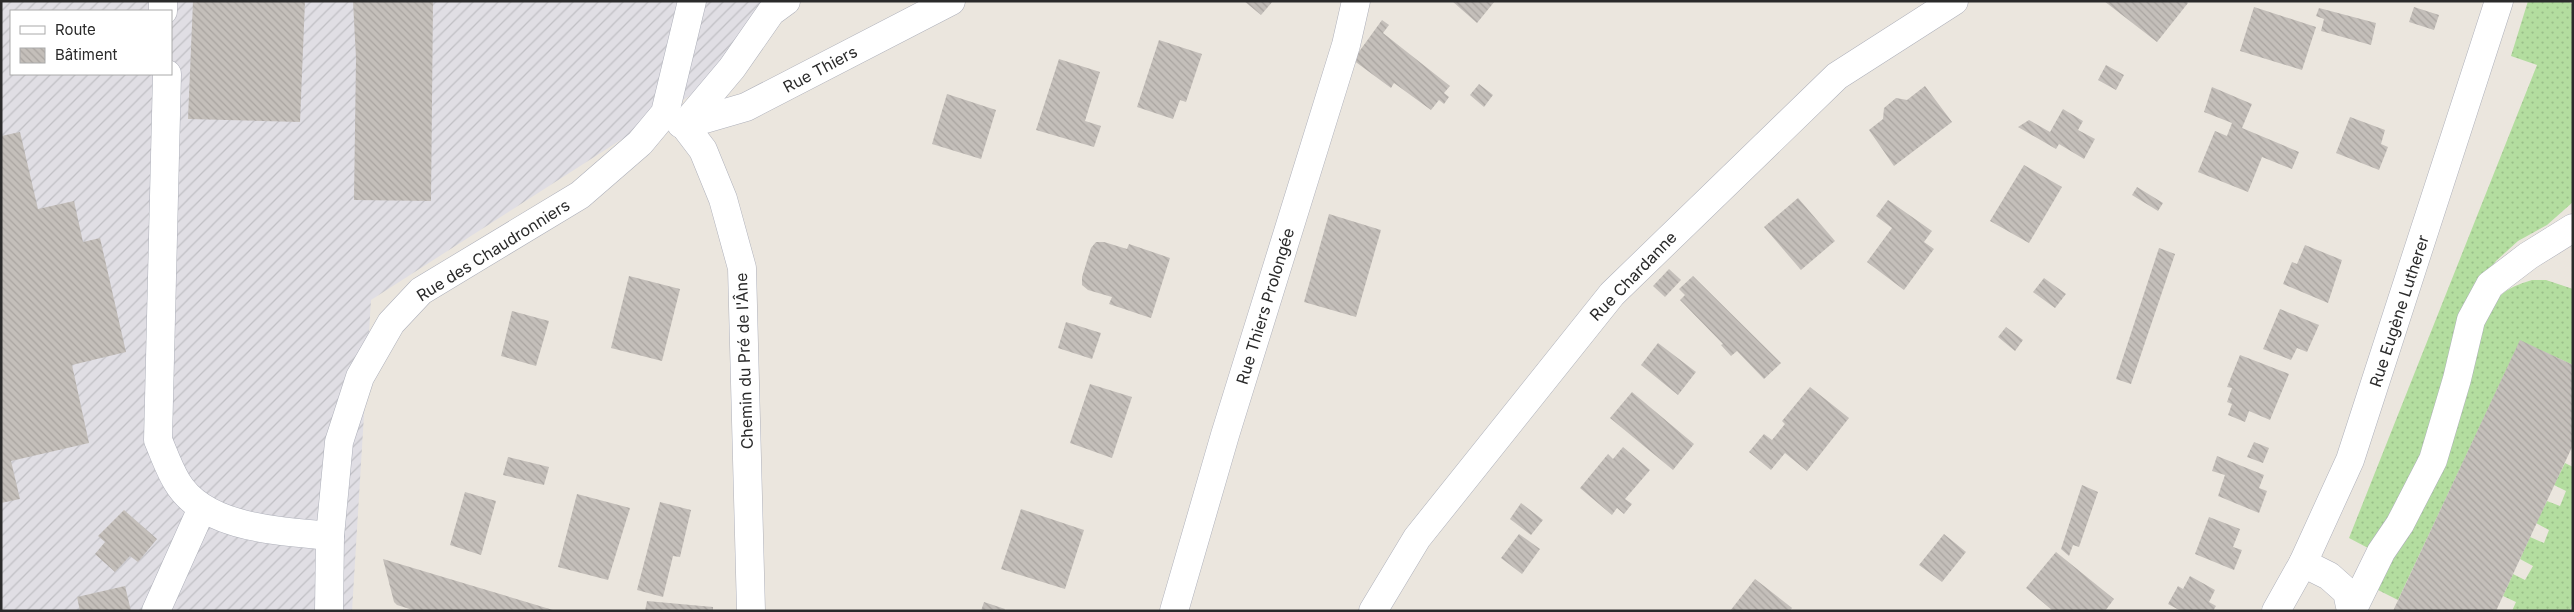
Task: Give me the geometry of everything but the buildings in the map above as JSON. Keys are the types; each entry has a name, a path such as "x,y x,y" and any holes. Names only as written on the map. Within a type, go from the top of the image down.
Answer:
{"street":[{"name":"Rue des Chaudronniers","path":"329,611 330,536 339,442 360,377 391,323 421,291 580,196 640,143 674,119 692,1"},
{"path":"674,119 732,68 771,12 786,1"},
{"name":"Rue Thiers","path":"674,119 746,107 951,1"},
{"name":"Rue Thiers Prolongée","path":"1174,611 1225,435 1346,45 1356,1"},
{"name":"Rue Chardanne","path":"1373,611 1417,538 1612,294 1837,76 1954,1"},
{"name":"Rue Eugène Lutherer","path":"2276,611 2303,563 2350,460 2499,1"},
{"path":"167,75 158,440 178,483 202,508 236,524 330,536"},
{"name":"Chemin du Pré de l'Âne","path":"674,119 703,150 723,199 742,268 751,611"},
{"path":"2351,611 2380,552 2400,524 2433,460 2458,379 2471,320 2490,285 2528,256 2573,228"},
{"path":"156,611 202,508"},
{"path":"2303,563 2330,576 2347,592 2351,611"}],"shaded area":[{"path":"1,1 765,1 761,50 371,300 352,611 1,611"}],"green space":[{"path":"2528,1 2568,1 2573,5 2573,202 2547,225 2518,241 2496,261 2479,283 2417,470 2390,518 2368,548 2349,538 2537,65 2511,56"},
{"path":"2532,280 2546,280 2573,289 2573,365 2520,341 2398,600 2374,588 2482,319 2502,294"},
{"path":"2565,463 2573,467 2573,600 2570,611 2512,611 2516,602 2503,596 2513,574 2525,580 2533,566 2520,559 2530,537 2544,543 2549,530 2536,523 2547,501 2560,506 2566,491 2554,485"}]}
